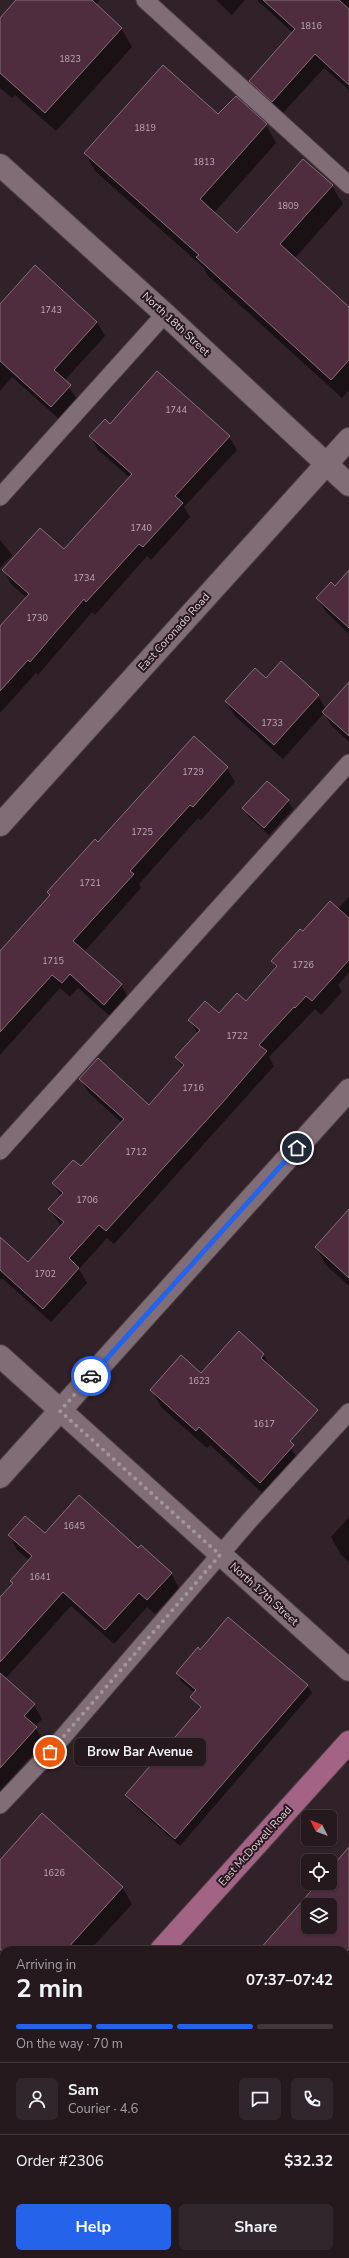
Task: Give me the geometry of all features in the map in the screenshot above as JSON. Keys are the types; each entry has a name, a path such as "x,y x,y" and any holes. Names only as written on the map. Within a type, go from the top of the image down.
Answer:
{"main road":[{"name":"East McDowell Road","path":"165,1946 349,1742"}],"street":[{"name":"North 18th Street","path":"3,173 165,314 349,485"},
{"name":"East Coronado Road","path":"0,825 349,440"},
{"path":"0,1477 349,1090"},
{"name":"North 17th Street","path":"0,1356 349,1670"}],"lane":[{"path":"145,0 349,185"},
{"path":"0,497 165,314"},
{"path":"0,1151 349,763"},
{"path":"0,1805 50,1752 220,1555 349,1412"}],"building":[{"path":"16,0 92,0 122,28 45,113 0,73 0,18"},
{"path":"263,0 339,0 349,9 349,85 315,54 272,102 249,81 295,29"},
{"path":"163,65 218,114 236,96 267,124 200,199 237,233 303,159 333,185 280,244 349,307 349,360 331,380 196,257 199,255 84,153"},
{"path":"35,265 97,322 54,370 71,385 51,407 0,361 0,304"},
{"path":"157,371 230,436 175,496 183,503 143,547 139,544 86,602 84,599 30,662 28,660 0,691 0,626 29,594 2,570 40,528 64,549 132,474 89,436 105,419 110,424"},
{"path":"349,570 349,628 316,598 331,582 335,586"},
{"path":"281,661 319,695 274,745 225,701 255,668 266,678"},
{"path":"349,682 349,736 322,712"},
{"path":"194,736 228,767 193,807 190,805 130,871 134,874 73,941 122,984 104,1005 70,974 62,983 52,975 0,1032 0,951 50,895 47,892 95,839 98,842"},
{"path":"267,781 289,800 264,828 242,808"},
{"path":"330,901 349,918 349,960 312,1001 306,996 259,1045 267,1051 223,1102 106,1231 99,1225 69,1258 79,1268 43,1309 0,1270 0,1237 28,1262 64,1222 48,1209 63,1193 52,1183 73,1160 81,1166 124,1119 79,1079 98,1058 149,1105 184,1065 175,1057 200,1030 188,1020 205,1001 219,1013 237,993 246,1001 277,966 271,961 300,929 303,931"},
{"path":"349,1209 349,1278 315,1247"},
{"path":"239,1331 264,1354 261,1358 318,1410 290,1441 294,1445 260,1483 199,1427 196,1431 150,1390 181,1355 201,1373"},
{"path":"79,1495 138,1548 141,1545 172,1573 147,1600 139,1593 105,1630 63,1592 0,1662 0,1597 13,1583 10,1581 32,1556 8,1535 25,1516 45,1533"},
{"path":"228,1617 308,1685 175,1839 125,1795 201,1707 190,1697 196,1690 176,1673 198,1647 200,1650"},
{"path":"0,1673 35,1704 24,1716 37,1727 0,1768"},
{"path":"42,1813 123,1887 70,1946 0,1946 0,1860"},
{"path":"349,1847 349,1946 263,1946 301,1902 301,1934 337,1934 337,1898 305,1898 312,1890 337,1890 337,1861"}],"way so far":[{"path":"50,1752 220,1555 60,1411 91,1376"}],"place":[{"name":"Brow Bar Avenue","path":"50,1752"}],"route":[{"path":"91,1376 297,1148"}]}
